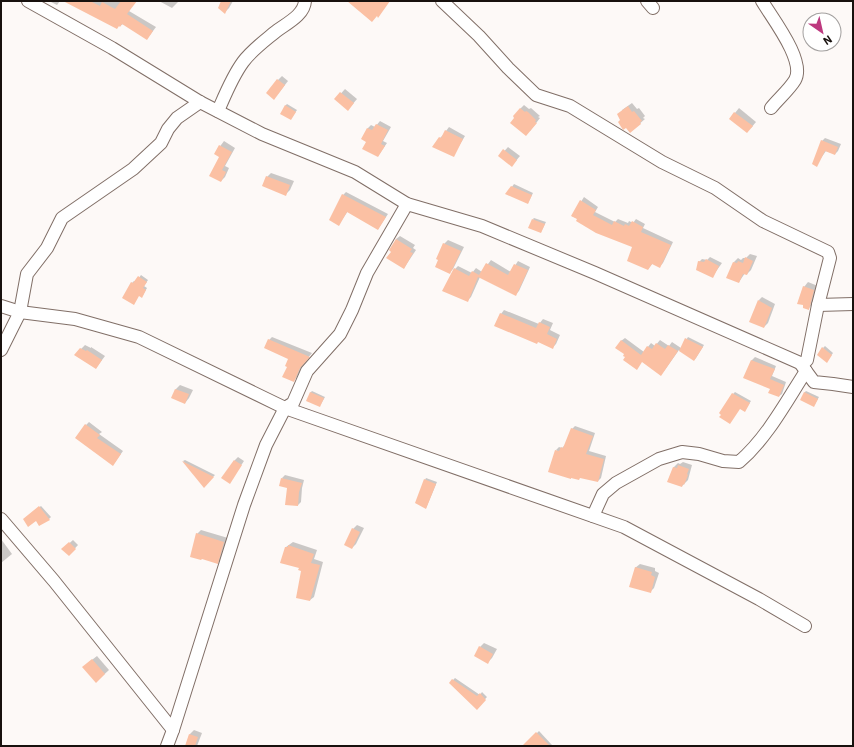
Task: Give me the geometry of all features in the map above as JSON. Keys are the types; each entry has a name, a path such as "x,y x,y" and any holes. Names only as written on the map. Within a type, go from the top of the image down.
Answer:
{"street":[{"path":"28,1 112,48 200,102 262,134 355,172 406,204 482,226 595,273 803,367 814,382 853,387"},
{"path":"218,111 229,86 243,62 254,50 297,16 305,7 305,1"},
{"path":"442,1 479,36 508,68 536,95 570,106 662,162 715,188 763,221 828,252 830,258 818,305 807,360 777,414 751,451 739,462 723,462 699,454 682,452 659,459 616,483 603,494 593,516"},
{"path":"762,1 795,56 798,70 795,80 771,108"},
{"path":"1,350 20,312 27,274 47,248 62,218 133,169 161,143 177,118 200,102"},
{"path":"167,746 244,505 266,445 285,408 293,403 306,371 340,334 352,310 367,273 406,204"},
{"path":"818,305 853,304"},
{"path":"1,306 20,312 75,319 139,337 285,408 624,527 759,599 805,626"},
{"path":"1,519 54,582 173,730"}],"building":[{"path":"63,1 90,1 100,6 102,2 115,9 121,1 137,1 127,14 153,31 147,40 122,24 117,29"},
{"path":"221,1 231,1 225,14 218,8"},
{"path":"347,1 390,1 378,18 377,16 372,22"},
{"path":"277,79 285,85 274,100 266,93"},
{"path":"340,92 354,103 348,111 334,99"},
{"path":"285,105 296,112 291,120 280,114"},
{"path":"628,106 642,121 640,122 641,124 630,133 626,128 623,130 618,122 620,120 617,114"},
{"path":"520,108 525,112 528,112 537,123 526,136 510,123 514,118 513,116"},
{"path":"734,112 753,126 747,133 729,119"},
{"path":"376,124 388,130 381,144 385,146 378,157 362,149 366,142 361,139 367,128 372,130"},
{"path":"445,130 463,139 454,157 432,147 439,137 441,138"},
{"path":"821,140 838,147 835,155 825,151 817,167 812,164"},
{"path":"219,145 232,152 222,170 226,172 221,182 209,176 219,157 214,154"},
{"path":"503,149 517,160 512,167 498,156"},
{"path":"266,176 290,185 286,196 262,186"},
{"path":"511,186 532,195 528,204 505,194"},
{"path":"342,194 386,217 378,230 347,212 339,226 329,220"},
{"path":"580,200 596,210 593,215 612,225 614,221 624,226 625,224 629,226 632,221 643,227 641,232 671,245 660,268 652,264 648,270 627,261 632,247 596,233 576,221 577,219 571,216"},
{"path":"532,219 545,224 541,233 528,228"},
{"path":"396,239 412,249 410,252 413,253 404,269 386,258 391,252 389,250"},
{"path":"443,243 461,251 450,274 435,267 438,260 436,259"},
{"path":"745,257 753,261 747,275 743,274 739,283 726,278 733,262 737,263 738,261 743,263"},
{"path":"706,259 719,266 713,278 696,270 698,261 704,262"},
{"path":"486,263 508,275 514,264 528,270 516,296 478,277 468,302 442,291 454,268 469,276 472,271 479,275"},
{"path":"138,276 147,282 143,288 146,290 142,298 139,296 134,305 122,298 131,282 133,283"},
{"path":"803,286 814,290 809,310 803,308 803,305 797,304"},
{"path":"758,300 772,308 764,328 749,322"},
{"path":"500,313 536,328 539,322 550,327 547,334 557,339 553,349 494,326"},
{"path":"685,338 703,347 694,361 679,351"},
{"path":"268,339 310,357 300,368 294,382 282,377 287,367 285,366 288,359 264,348"},
{"path":"621,340 641,355 647,346 652,349 656,343 665,349 668,345 678,351 661,376 642,362 637,370 623,360 625,357 623,356 624,354 615,348"},
{"path":"822,347 832,355 827,363 817,355"},
{"path":"80,348 86,351 87,350 102,360 96,369 74,355"},
{"path":"751,360 775,369 770,379 784,385 779,397 768,393 770,389 743,378"},
{"path":"175,389 189,394 185,404 171,398"},
{"path":"310,392 324,398 320,407 306,401"},
{"path":"804,392 818,399 814,407 800,400"},
{"path":"732,393 750,403 745,412 740,409 730,424 719,417 721,415 719,413"},
{"path":"85,424 100,435 97,438 121,454 113,466 75,438"},
{"path":"571,428 593,436 586,454 604,459 598,482 580,478 579,480 571,479 548,472 555,450 559,451 561,447 563,448"},
{"path":"234,460 242,465 230,484 221,478"},
{"path":"182,461 214,477 204,488"},
{"path":"678,465 689,469 688,475 682,487 667,482 673,467 677,468"},
{"path":"281,478 302,483 299,492 298,506 285,505 287,488 279,486"},
{"path":"424,479 436,484 426,509 415,503"},
{"path":"39,506 50,520 39,526 36,521 28,527 23,519"},
{"path":"352,528 360,532 352,549 344,545"},
{"path":"196,533 224,542 218,564 190,557"},
{"path":"69,542 76,549 69,556 61,549"},
{"path":"288,545 314,554 311,563 320,565 310,601 296,598 301,571 298,570 299,568 280,563 285,547 288,547"},
{"path":"635,567 652,572 651,575 655,577 651,593 629,587"},
{"path":"479,646 493,654 488,664 474,656"},
{"path":"92,659 105,674 96,683 82,667"},
{"path":"452,679 477,696 480,693 486,700 477,710 449,683"},
{"path":"536,732 550,746 522,746"},
{"path":"189,734 198,737 195,746 185,746"}]}
